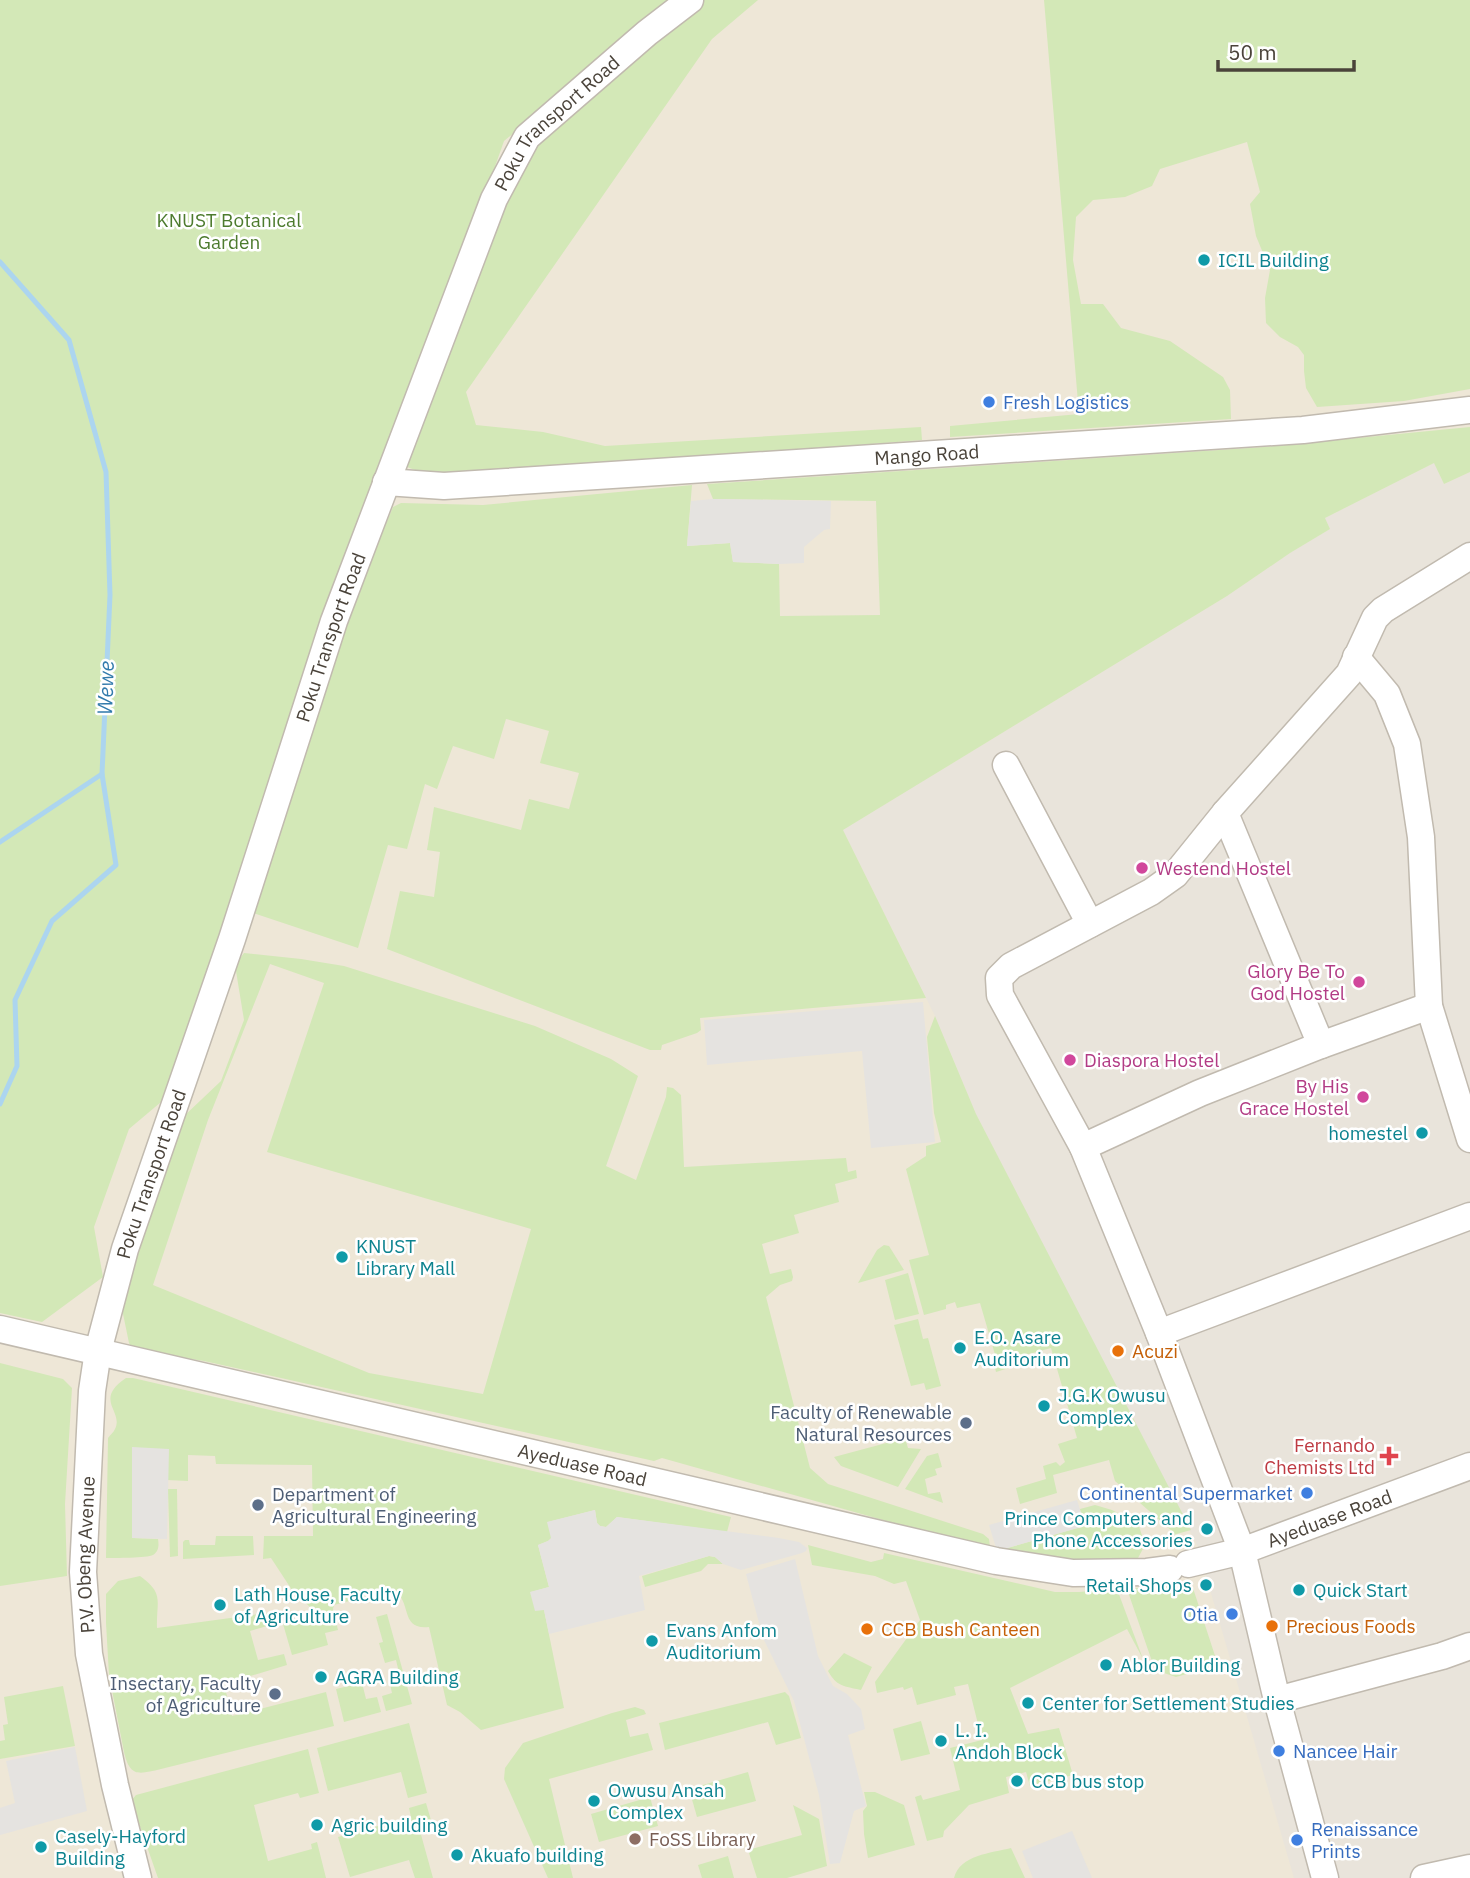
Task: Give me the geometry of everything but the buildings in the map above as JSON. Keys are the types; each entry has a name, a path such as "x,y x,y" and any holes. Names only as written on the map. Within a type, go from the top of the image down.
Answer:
{"street":[{"name":"Poku Transport Road","path":"98,1351 125,1249 232,939 334,621 494,199 527,137 647,33 690,0"},
{"name":"Mango Road","path":"386,482 443,486 671,472 1303,430 1470,410"},
{"path":"1325,1878 1242,1551 1159,1333 1083,1147 1000,995 999,978 1011,966 1151,892 1175,875 1225,813 1349,674 1375,618 1383,610 1470,556"},
{"path":"1356,657 1387,694 1407,744 1421,837 1429,1006 1468,1125"},
{"path":"1006,765 1090,925"},
{"path":"1225,813 1321,1045"},
{"path":"1083,1147 1200,1093 1429,1006"},
{"path":"1159,1333 1470,1216"},
{"name":"Ayeduase Road","path":"0,1329 996,1561 1073,1573 1147,1572 1242,1551 1470,1466"},
{"name":"P.V. Obeng Avenue","path":"98,1351 92,1391 83,1572 89,1654 115,1785 138,1878"},
{"path":"1278,1700 1470,1646"},
{"path":"1424,1878 1470,1868"}],"shaded area":[{"path":"0,0 1470,0 1470,1878 0,1878"},
{"path":"0,0 1470,0 1470,472 1444,484 1434,463 1325,518 1330,529 1227,596 843,830 935,1016 976,1114 1197,1545 1294,1878 0,1878"},
{"path":"691,501 831,501 830,529 824,530 804,547 804,563 733,562 730,543 687,546"},
{"path":"923,1002 935,1142 871,1148 862,1051 707,1065 704,1020"},
{"path":"132,1447 169,1449 167,1539 132,1538"},
{"path":"1077,1500 1085,1526 997,1551 989,1525"},
{"path":"595,1510 600,1526 606,1527 617,1517 779,1538 799,1542 807,1548 802,1553 741,1570 709,1556 639,1576 645,1610 549,1634 544,1610 535,1611 530,1592 549,1587 538,1545 551,1538 547,1522"},
{"path":"795,1559 818,1656 833,1686 847,1694 861,1709 865,1729 848,1735 866,1806 854,1811 840,1863 830,1864 819,1795 794,1701 763,1638 746,1574"},
{"path":"75,1747 87,1811 0,1835 0,1808 15,1803 6,1761"},
{"path":"1072,1831 1092,1878 1033,1878 1022,1851"}],"green space":[{"name":"KNUST Botanical Garden","path":"0,0 677,0 504,141 167,1097 129,1129 94,1227 103,1277 42,1322 0,1313"},
{"path":"703,0 758,0 712,39 466,392 476,425 543,432 605,446 921,427 922,440 446,477 407,467 407,455 500,204 532,147 654,36"},
{"path":"1044,0 1470,0 1470,389 1404,401 1317,407 1306,388 1304,355 1298,347 1280,337 1266,323 1265,298 1270,270 1256,236 1250,204 1260,192 1247,142 1160,169 1152,186 1125,197 1093,200 1076,217 1073,260 1081,304 1103,304 1121,328 1170,341 1223,377 1230,390 1231,419 950,437 950,426 1079,414"},
{"path":"1470,427 1470,472 1444,484 1434,463 1325,518 1330,529 1227,596 843,830 926,998 700,1018 701,1030 697,1033 662,1045 661,1050 650,1050 387,949 400,891 434,897 440,852 427,850 434,807 521,830 529,799 569,809 579,773 540,763 549,731 506,719 494,759 453,746 437,789 425,784 407,849 388,845 358,948 253,913 328,661 393,507 401,503 483,505 692,485 687,546 730,543 733,562 779,564 780,616 880,615 876,501 713,499 707,484 1264,447"},
{"path":"244,953 344,966 535,1026 611,1059 638,1076 606,1166 636,1180 666,1097 667,1087 673,1088 681,1095 684,1167 846,1158 848,1172 856,1170 857,1178 835,1184 839,1202 794,1215 799,1233 762,1244 770,1274 791,1269 793,1277 792,1281 780,1285 766,1297 810,1468 828,1484 983,1534 989,1539 990,1547 986,1549 662,1458 654,1461 204,1361 133,1350 129,1343 121,1304 183,1117 221,1081 244,1020 235,965","holes":["270,964 324,983 267,1152 531,1229 483,1394 369,1373 153,1285 208,1120"]},
{"path":"935,1016 976,1114 1191,1530 1173,1535 1172,1531 1115,1481 1109,1460 1053,1475 1057,1493 1020,1504 1016,1488 1046,1479 1043,1466 1056,1462 1060,1466 1065,1462 1058,1444 1077,1438 1051,1348 1010,1359 1012,1367 996,1372 993,1359 996,1358 980,1303 957,1308 955,1302 946,1305 946,1309 924,1315 909,1260 929,1255 906,1169 926,1156 926,1146 941,1142 934,1113 927,1037"},
{"path":"884,1245 889,1246 904,1270 858,1283 877,1250"},
{"path":"908,1273 919,1314 895,1320 885,1280"},
{"path":"918,1319 923,1339 928,1338 941,1386 926,1390 924,1383 911,1386 894,1325"},
{"path":"0,1363 63,1379 72,1388 65,1504 67,1576 0,1586"},
{"path":"126,1378 731,1517 727,1532 617,1517 606,1527 600,1526 595,1510 548,1522 552,1538 538,1545 549,1587 531,1592 544,1610 564,1708 481,1730 447,1705 429,1627 420,1627 410,1620 403,1601 393,1589 378,1593 379,1599 376,1601 368,1596 334,1605 338,1630 325,1633 328,1645 292,1655 283,1624 326,1611 311,1608 292,1590 271,1558 263,1559 264,1536 313,1536 312,1465 216,1464 215,1456 188,1455 188,1481 167,1480 168,1450 133,1538 158,1539 156,1552 144,1557 106,1558 108,1438 117,1423 110,1399 116,1386"},
{"path":"905,1438 908,1448 921,1449 898,1487 841,1466 834,1457"},
{"path":"938,1453 942,1467 935,1469 937,1475 925,1479 928,1494 940,1492 943,1503 905,1489 927,1456"},
{"path":"168,1489 177,1489 178,1556 170,1557"},
{"path":"1095,1505 1138,1523 1145,1545 1138,1558 1086,1562 997,1551 1084,1526 1080,1509"},
{"path":"216,1536 253,1536 254,1555 183,1559 185,1540 189,1540 190,1545 215,1545"},
{"path":"808,1545 871,1562 883,1559 884,1553 1055,1592 1117,1589 1143,1659 1127,1629 1010,1688 1028,1734 1059,1728 1073,1775 1030,1786 1026,1772 1006,1777 1009,1793 969,1805 944,1831 943,1837 927,1841 915,1797 921,1795 923,1800 960,1790 950,1748 982,1740 968,1684 954,1687 956,1695 917,1705 912,1687 877,1693 875,1682 920,1620 906,1581 894,1584 875,1576 812,1565"},
{"path":"709,1556 715,1557 723,1564 708,1564 701,1571 645,1587 642,1576"},
{"path":"140,1576 153,1588 158,1599 157,1628 275,1612 278,1623 250,1631 258,1660 284,1654 287,1665 224,1684 232,1716 326,1692 334,1726 153,1771 141,1773 133,1770 126,1760 109,1675 106,1594 118,1581"},
{"path":"1171,1585 1173,1590 1192,1585 1218,1665 1176,1677 1155,1670 1127,1589"},
{"path":"387,1614 412,1704 386,1711 382,1696 392,1693 390,1684 401,1681 396,1660 385,1663 379,1643 383,1642 376,1617"},
{"path":"844,1653 872,1667 861,1690 838,1683 828,1671"},
{"path":"361,1679 366,1699 377,1697 381,1712 344,1722 336,1689 357,1684 356,1680"},
{"path":"63,1686 75,1746 0,1759 0,1741 5,1740 3,1725 8,1724 4,1697"},
{"path":"785,1692 789,1696 801,1738 776,1745 768,1722 665,1750 659,1723"},
{"path":"635,1707 644,1710 646,1714 626,1720 630,1737 648,1733 653,1750 549,1779 573,1878 548,1878 504,1779 505,1768 523,1743"},
{"path":"921,1721 930,1754 901,1761 893,1729"},
{"path":"409,1723 427,1793 408,1798 401,1772 328,1791 317,1748"},
{"path":"308,1749 319,1793 300,1798 298,1793 254,1805 268,1861 312,1849 311,1844 317,1842 326,1878 158,1878 131,1801 136,1795"},
{"path":"748,1772 756,1801 697,1817 689,1789"},
{"path":"864,1792 875,1792 904,1805 915,1845 868,1858 864,1834 863,1811 867,1806"},
{"path":"650,1797 658,1826 599,1842 591,1814"},
{"path":"426,1803 433,1827 420,1831 433,1878 415,1878 409,1860 350,1877 338,1837 411,1817 409,1808"},
{"path":"793,1805 819,1819 827,1866 787,1878 757,1878 748,1850 802,1835"},
{"path":"1011,1848 1025,1878 954,1878 957,1870 969,1860"},
{"path":"728,1856 734,1878 702,1878 698,1865"}],"waterway":[{"name":"Wewe","path":"0,262 69,340 106,472 110,595 102,774 116,865 52,921 15,1000 17,1066 0,1104"},
{"path":"0,842 102,774"}],"place":[{"name":"ICIL Building","path":"1204,260"},
{"name":"Fresh Logistics","path":"989,402"},
{"name":"Westend Hostel","path":"1142,868"},
{"name":"Glory Be To God Hostel","path":"1359,982"},
{"name":"Diaspora Hostel","path":"1070,1060"},
{"name":"By His Grace Hostel","path":"1363,1097"},
{"name":"homestel","path":"1422,1133"},
{"name":"KNUST Library Mall","path":"342,1257"},
{"name":"E.O. Asare Auditorium","path":"960,1348"},
{"name":"Acuzi","path":"1118,1351"},
{"name":"J.G.K Owusu Complex","path":"1044,1406"},
{"name":"Faculty of Renewable Natural Resources","path":"966,1423"},
{"name":"Fernando Chemists Ltd","path":"1389,1456"},
{"name":"Continental Supermarket","path":"1307,1493"},
{"name":"Department of Agricultural Engineering","path":"258,1505"},
{"name":"Prince Computers and Phone Accessories","path":"1207,1529"},
{"name":"Retail Shops","path":"1206,1585"},
{"name":"Quick Start","path":"1299,1590"},
{"name":"Lath House, Faculty of Agriculture","path":"220,1605"},
{"name":"Otia","path":"1232,1614"},
{"name":"Precious Foods","path":"1272,1626"},
{"name":"CCB Bush Canteen","path":"867,1629"},
{"name":"Evans Anfom Auditorium","path":"652,1641"},
{"name":"Ablor Building","path":"1106,1665"},
{"name":"AGRA Building","path":"321,1677"},
{"name":"Insectary, Faculty of Agriculture","path":"275,1694"},
{"name":"Center for Settlement Studies","path":"1028,1703"},
{"name":"L. I. Andoh Block","path":"941,1741"},
{"name":"Nancee Hair","path":"1279,1751"},
{"name":"CCB bus stop","path":"1017,1781"},
{"name":"Owusu Ansah Complex","path":"594,1801"},
{"name":"Agric building","path":"317,1825"},
{"name":"FoSS Library","path":"635,1839"},
{"name":"Renaissance Prints","path":"1297,1840"},
{"name":"Casely-Hayford Building","path":"41,1847"},
{"name":"Akuafo building","path":"457,1855"}]}
